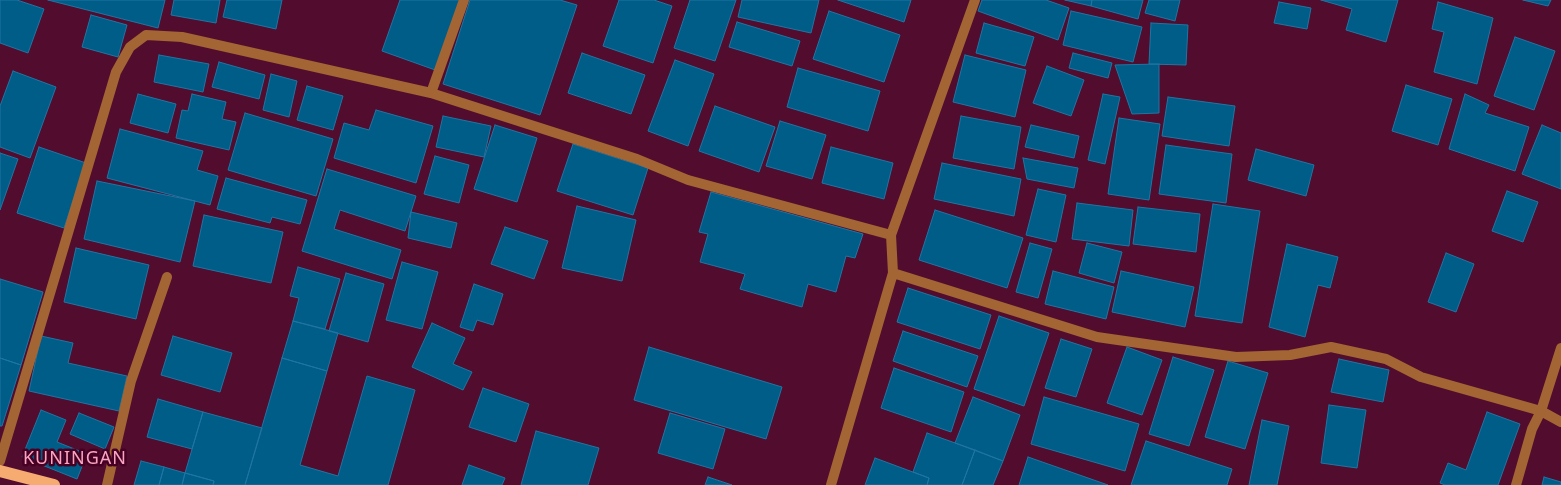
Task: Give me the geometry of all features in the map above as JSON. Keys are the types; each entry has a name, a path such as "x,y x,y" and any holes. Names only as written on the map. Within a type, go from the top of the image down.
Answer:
{"main road":[{"path":"0,471 54,485"}],"street":[{"path":"432,93 464,0"},
{"path":"831,485 893,272 890,235 975,0"},
{"path":"0,460 116,72 130,47 146,35 182,37 432,93 637,159 688,180 890,235"},
{"path":"893,272 1097,337 1236,357 1290,355 1331,348 1386,360 1421,377 1541,412 1561,422"},
{"path":"107,485 131,381 166,277"},
{"path":"1516,485 1532,429 1541,412 1561,348"}],"building":[{"path":"0,0 17,0 44,9 28,53 0,43"},
{"path":"48,0 165,0 158,28"},
{"path":"174,0 220,0 216,23 171,15"},
{"path":"227,0 282,0 276,29 223,17"},
{"path":"400,0 463,0 438,71 382,51"},
{"path":"470,0 560,0 577,5 540,115 443,84"},
{"path":"619,0 654,0 672,6 653,63 603,46"},
{"path":"690,0 736,0 715,61 674,48"},
{"path":"742,0 819,0 811,33 738,17"},
{"path":"838,0 911,0 904,22"},
{"path":"982,0 1046,0 1069,8 1058,40 978,11"},
{"path":"1065,0 1092,0 1091,6"},
{"path":"1092,0 1143,0 1138,19 1091,6"},
{"path":"1149,0 1180,0 1175,21 1145,13"},
{"path":"1321,0 1398,0 1386,42 1346,30 1352,9"},
{"path":"1523,0 1551,0 1548,6"},
{"path":"1279,2 1311,8 1307,29 1274,23"},
{"path":"1438,2 1493,18 1477,84 1434,72 1444,32 1432,29"},
{"path":"829,11 900,35 884,82 813,59"},
{"path":"1071,11 1142,27 1133,62 1063,45"},
{"path":"91,15 127,25 118,57 82,47"},
{"path":"737,22 800,41 792,66 729,47"},
{"path":"984,23 1034,37 1025,66 976,53"},
{"path":"1151,23 1188,25 1186,65 1149,64"},
{"path":"1515,37 1555,51 1534,110 1494,96"},
{"path":"582,53 645,75 631,114 568,93"},
{"path":"1073,53 1112,63 1108,78 1069,68"},
{"path":"159,55 209,64 203,92 154,82"},
{"path":"965,55 1026,70 1015,117 953,102"},
{"path":"675,60 714,74 688,146 648,131"},
{"path":"219,62 265,75 259,99 212,87"},
{"path":"1159,64 1159,113 1132,114 1115,65"},
{"path":"1047,66 1084,80 1071,116 1033,103"},
{"path":"798,68 880,91 868,131 787,107"},
{"path":"13,71 56,87 30,158 0,147 0,106"},
{"path":"271,74 297,81 289,117 263,110"},
{"path":"1406,85 1452,99 1438,145 1392,131"},
{"path":"307,86 343,96 333,130 297,120"},
{"path":"138,94 176,104 168,133 130,123"},
{"path":"192,94 226,102 222,119 236,122 229,150 176,138 182,110 188,111"},
{"path":"1103,94 1120,97 1105,164 1088,160"},
{"path":"1465,94 1489,105 1485,113 1529,127 1515,171 1449,149"},
{"path":"1168,97 1235,106 1229,146 1162,136"},
{"path":"715,106 775,127 759,172 699,151"},
{"path":"376,110 433,126 416,183 334,158 344,123 369,130"},
{"path":"245,113 333,139 316,196 228,170"},
{"path":"443,116 491,126 484,157 436,147"},
{"path":"961,116 1021,127 1014,169 953,158"},
{"path":"1119,118 1160,124 1149,200 1108,194"},
{"path":"780,121 826,135 812,179 766,166"},
{"path":"495,125 537,138 517,202 474,189"},
{"path":"1031,125 1079,136 1074,158 1025,147"},
{"path":"1542,125 1561,133 1561,189 1522,174"},
{"path":"120,129 203,151 197,170 218,176 210,205 107,178"},
{"path":"573,144 648,168 633,215 557,191"},
{"path":"1166,145 1232,154 1226,203 1159,194"},
{"path":"39,147 86,163 64,228 17,213"},
{"path":"831,147 893,163 884,199 822,183"},
{"path":"1256,149 1314,165 1306,196 1248,180"},
{"path":"0,153 18,159 0,210"},
{"path":"435,156 469,165 459,203 424,194"},
{"path":"1023,158 1078,168 1074,188 1027,179"},
{"path":"942,163 1021,179 1014,216 934,199"},
{"path":"327,169 416,196 405,231 340,210 334,229 401,250 392,279 302,251"},
{"path":"226,178 307,200 300,224 272,217 270,223 217,209"},
{"path":"97,181 195,201 180,262 84,239"},
{"path":"1038,189 1066,195 1056,242 1026,235"},
{"path":"1507,191 1538,202 1523,242 1492,231"},
{"path":"711,192 863,234 855,258 846,256 836,292 808,284 802,307 740,289 745,274 700,262 708,234 699,232"},
{"path":"1077,203 1133,210 1129,246 1072,239"},
{"path":"1213,204 1260,211 1242,323 1195,316"},
{"path":"577,206 636,220 622,281 562,268"},
{"path":"1138,207 1200,214 1196,252 1133,244"},
{"path":"935,210 1023,238 1007,288 919,260"},
{"path":"411,212 457,223 451,248 408,238"},
{"path":"204,215 283,232 271,283 193,266"},
{"path":"505,227 548,241 534,279 491,264"},
{"path":"1030,243 1052,249 1038,298 1016,292"},
{"path":"1087,243 1122,252 1114,283 1079,273"},
{"path":"1287,244 1338,257 1330,288 1318,285 1305,337 1269,327"},
{"path":"76,248 149,265 136,319 64,302"},
{"path":"1446,253 1474,264 1456,312 1428,302"},
{"path":"402,262 438,272 422,329 386,320"},
{"path":"298,267 340,279 325,329 293,321 299,298 290,296"},
{"path":"1053,271 1114,287 1106,319 1045,304"},
{"path":"1121,271 1194,287 1185,327 1112,312"},
{"path":"346,273 384,284 368,342 329,331"},
{"path":"0,279 43,292 21,365 0,358"},
{"path":"474,284 503,294 493,325 477,320 473,331 460,327"},
{"path":"908,288 991,315 980,349 897,322"},
{"path":"999,316 1049,333 1024,406 974,389"},
{"path":"293,321 338,333 327,371 282,358"},
{"path":"432,323 465,338 453,364 472,372 463,390 412,367"},
{"path":"903,331 978,356 967,387 893,361"},
{"path":"41,336 73,343 68,363 127,376 119,411 29,391"},
{"path":"173,336 232,353 220,392 161,375"},
{"path":"1061,339 1092,349 1076,397 1045,388"},
{"path":"649,347 782,387 766,439 634,400"},
{"path":"1127,347 1162,360 1142,415 1107,403"},
{"path":"1173,357 1214,370 1189,446 1149,434"},
{"path":"0,358 21,365 2,426 0,426"},
{"path":"282,358 327,371 300,465 338,476 367,376 415,390 388,485 245,485"},
{"path":"1339,359 1389,370 1383,402 1331,392"},
{"path":"1228,361 1268,373 1245,449 1205,437"},
{"path":"894,368 964,392 951,432 881,408"},
{"path":"483,388 529,404 516,442 469,427"},
{"path":"973,397 1020,415 1003,461 955,443"},
{"path":"1044,397 1139,424 1125,471 1031,444"},
{"path":"158,399 203,412 192,449 147,437"},
{"path":"1329,405 1366,410 1357,468 1321,463"},
{"path":"41,410 66,420 57,442 87,454 77,479 22,457"},
{"path":"203,412 262,428 245,485 213,485 214,481 185,473"},
{"path":"1487,412 1520,424 1498,485 1445,485 1440,483 1448,463 1466,470"},
{"path":"79,413 114,427 105,449 70,434"},
{"path":"670,413 725,429 713,469 658,453"},
{"path":"1262,420 1289,426 1277,485 1249,485"},
{"path":"536,431 599,448 588,485 521,485"},
{"path":"927,433 975,450 962,485 927,485 929,478 913,472"},
{"path":"1146,441 1232,469 1227,485 1131,485"},
{"path":"975,450 1003,461 993,485 962,485"},
{"path":"1028,457 1108,485 1019,485"},
{"path":"875,458 929,478 927,485 865,485"},
{"path":"141,461 164,467 159,485 134,485"},
{"path":"469,465 505,478 502,485 462,485"},
{"path":"164,467 185,473 182,485 159,485"},
{"path":"185,473 214,481 213,485 182,485"},
{"path":"708,477 732,485 705,485"},
{"path":"1544,477 1561,482 1561,485 1542,485"}],"district":[{"name":"KUNINGAN","path":"75,459"}]}
